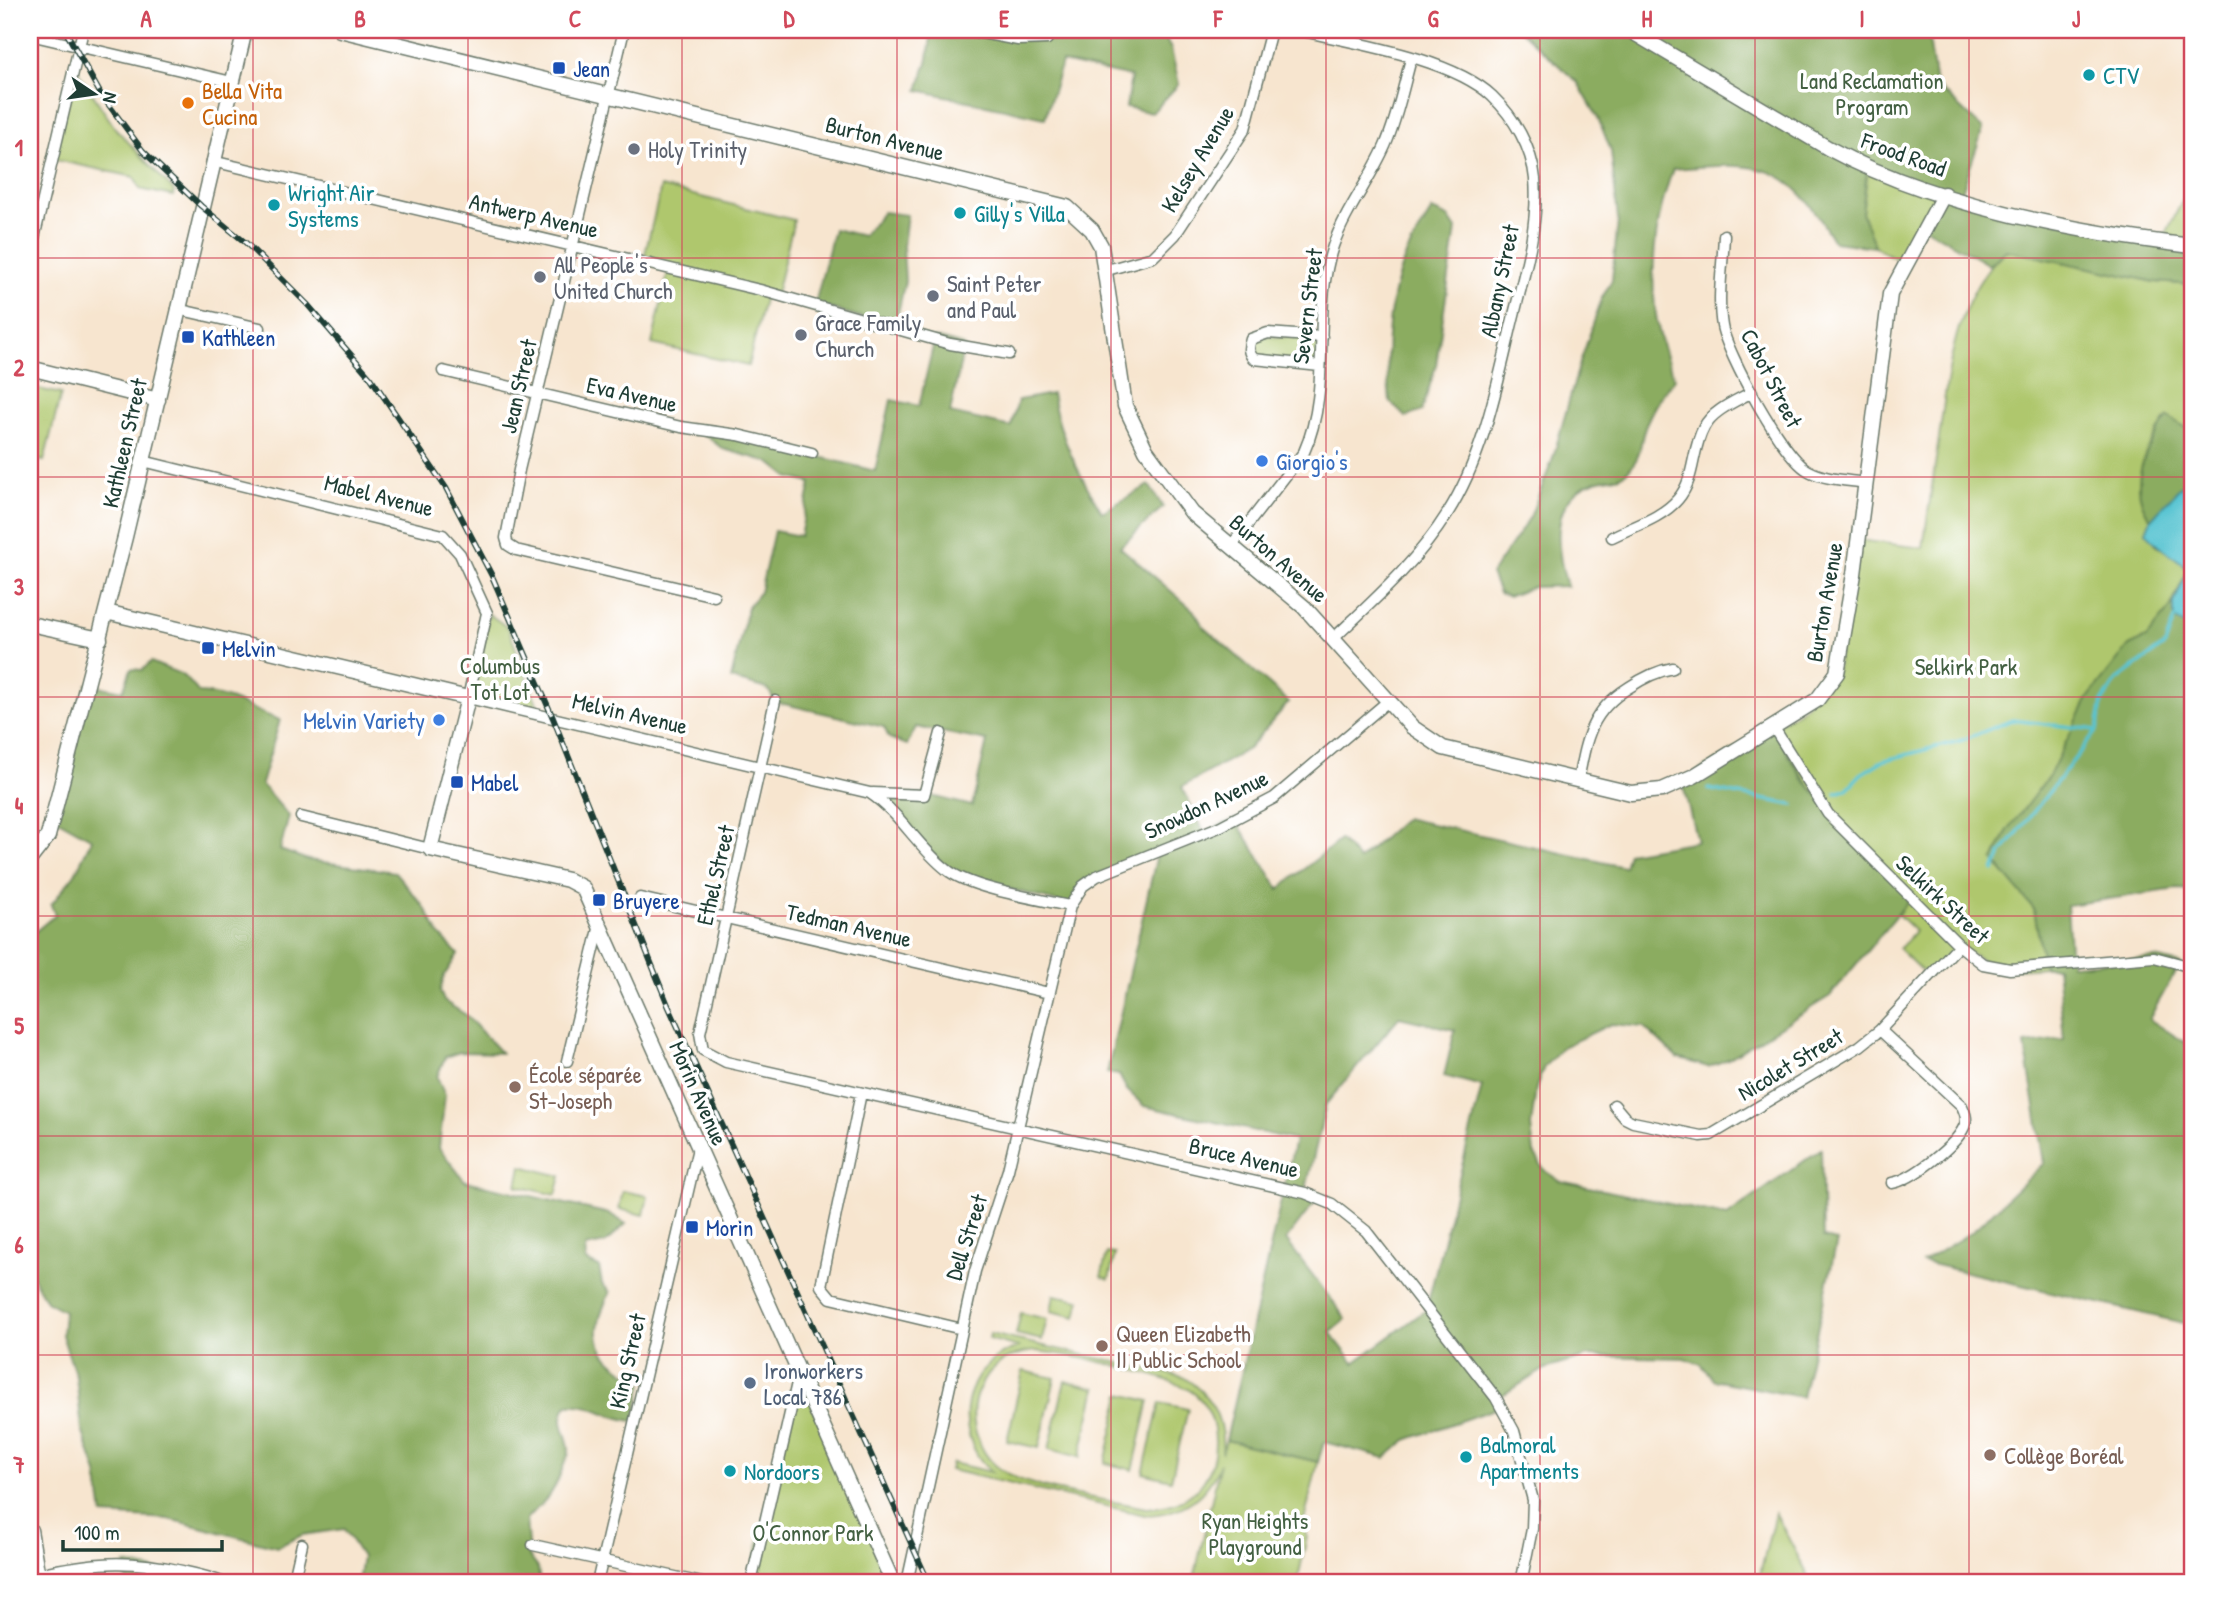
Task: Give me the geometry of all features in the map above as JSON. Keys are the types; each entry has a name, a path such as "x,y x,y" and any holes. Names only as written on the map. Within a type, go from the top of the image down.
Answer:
{"street":[{"path":"30,255 83,30"},
{"name":"Kathleen Street","path":"30,859 48,836 100,639 245,30"},
{"name":"Burton Avenue","path":"340,30 1067,207 1092,230 1101,246 1107,270 1125,406 1134,428 1182,502 1288,592 1387,702 1412,727 1443,748 1632,793 1662,790 1694,776 1817,700 1837,673 1866,483 1890,294 1944,194"},
{"name":"Jean Street","path":"624,30 505,529 508,545 529,553 714,596"},
{"path":"966,30 1018,40 1047,39"},
{"name":"Kelsey Avenue","path":"1107,270 1153,257 1175,235 1245,129 1270,34 1274,30"},
{"name":"Albany Street","path":"1298,30 1411,59 1467,78 1491,95 1511,118 1532,164 1534,219 1492,401 1466,478 1431,538 1333,639"},
{"name":"Frood Road","path":"1629,30 1859,164 1916,188 2070,228 2192,246"},
{"path":"30,35 232,82"},
{"name":"Severn Street","path":"1231,546 1304,452 1315,422 1333,246 1384,147 1411,59"},
{"name":"Antwerp Avenue","path":"212,161 760,290 950,344 1009,354"},
{"name":"Cabot Street","path":"1724,235 1722,325 1752,392 1783,447 1800,465 1834,479 1866,483"},
{"path":"177,309 260,328"},
{"path":"1320,366 1254,359 1249,354 1249,345 1251,339 1261,334 1322,337"},
{"path":"30,368 158,400"},
{"name":"Eva Avenue","path":"443,371 812,453"},
{"path":"1612,537 1657,515 1678,499 1690,481 1704,427 1725,408 1752,392"},
{"name":"Mabel Avenue","path":"143,461 435,531 443,535 460,554 487,612 486,622 430,849"},
{"name":"Melvin Avenue","path":"106,612 870,793 894,812 953,874 975,883 1070,906"},
{"path":"30,624 100,639"},
{"path":"1578,781 1590,730 1599,711 1649,675 1673,668"},
{"name":"Ethel Street","path":"709,1055 703,1050 699,1033 775,701"},
{"name":"Snowdon Avenue","path":"1070,906 1083,886 1097,876 1219,827 1274,798 1387,702"},
{"name":"Selkirk Street","path":"1774,728 1828,814 1959,945 1983,964 2000,969 2154,957 2192,967"},
{"path":"870,793 925,795 941,733"},
{"name":"Morin Avenue","path":"301,817 576,883 587,896 892,1583"},
{"name":"Tedman Avenue","path":"640,898 1049,993"},
{"name":"Dell Street","path":"907,1583 975,1271 1003,1191 1070,906"},
{"path":"567,1061 600,925"},
{"name":"Nicolet Street","path":"1614,1105 1633,1122 1701,1136 1711,1135 1860,1046 1881,1030 1959,945"},
{"path":"1881,1030 1962,1105 1966,1120 1963,1130 1919,1172 1892,1183"},
{"name":"Bruce Avenue","path":"709,1055 861,1093 1305,1193 1332,1204 1357,1223 1506,1415 1525,1463 1533,1500 1532,1529 1521,1583"},
{"path":"861,1093 820,1277 826,1294 962,1329"},
{"name":"King Street","path":"597,1583 698,1148"},
{"path":"751,1583 799,1374"},
{"path":"30,1530 38,1579 81,1564 122,1562 173,1569 224,1583"},
{"path":"293,1583 302,1544"},
{"path":"533,1545 702,1583"}],"green space":[{"path":"932,30 1028,30 1026,41 1047,40 1076,30 1161,30 1171,49 1179,84 1152,113 1126,107 1131,77 1062,62 1045,118 918,90 928,59"},
{"name":"Land Reclamation Program","path":"1520,30 1937,30 1929,39 1936,85 1983,129 1960,197 2016,214 2192,246 2192,285 2155,282 2006,250 1989,265 1924,227 1944,193 1868,163 1862,213 1875,247 1834,242 1802,195 1770,172 1751,167 1729,166 1673,169 1659,220 1653,274 1658,328 1675,379 1652,412 1631,467 1618,477 1596,481 1581,488 1563,511 1559,540 1567,586 1533,587 1508,597 1499,593 1491,574 1530,517 1552,461 1579,366 1602,298 1612,280 1618,220 1611,151 1598,118 1578,83"},
{"path":"73,64 115,128 174,191 173,196 140,189 134,177 51,159"},
{"path":"1869,162 1944,192 1904,263 1875,247 1862,213"},
{"path":"2192,181 2192,246 2162,242"},
{"path":"661,187 794,220 776,294 766,291 748,366 652,344 669,268 643,262"},
{"path":"1432,210 1448,217 1456,229 1436,365 1422,411 1406,417 1390,402 1387,346 1391,307 1400,270"},
{"path":"883,212 907,215 903,246 905,281 895,327 815,304 834,229 863,236"},
{"name":"Selkirk Park","path":"2006,250 2155,282 2192,285 2192,474 2155,544 2177,557 2188,569 2034,909 2044,967 2000,970 1958,946 1928,977 1899,949 1915,931 1897,914 1910,900 1827,814 1772,727 1800,711 1836,673 1858,540 1923,548 1947,382 1957,334 1975,289 1989,268"},
{"path":"1256,336 1320,338 1319,365 1255,358 1252,340"},
{"path":"935,338 964,346 950,413 1011,427 1018,400 1052,394 1071,456 1102,512 1149,485 1163,507 1120,547 1194,611 1203,626 1289,702 1248,749 1182,787 1204,832 1235,819 1279,889 1340,840 1359,860 1405,818 1624,867 1628,853 1697,841 1682,781 1772,727 1803,779 1910,899 1830,996 1728,1059 1708,1067 1677,1058 1644,1027 1611,1024 1562,1047 1544,1067 1536,1088 1531,1126 1534,1153 1545,1171 1560,1181 1727,1216 1821,1149 1823,1238 1837,1241 1802,1397 1714,1380 1701,1364 1684,1358 1588,1356 1545,1369 1496,1399 1500,1407 1406,1440 1385,1458 1324,1442 1318,1462 1226,1440 1295,1140 1144,1106 1127,1090 1119,1075 1107,1073 1158,850 1097,875 1070,905 953,874 870,792 924,794 972,806 987,741 916,727 907,745 889,738 884,727 775,702 768,689 731,679 748,606 760,592 774,531 800,536 811,483 788,477 769,462 723,449 700,431 738,436 875,471 891,400 919,406","holes":["1399,1017 1455,1030 1444,1076 1482,1086 1426,1310 1354,1363 1330,1332 1346,1319 1286,1240 1318,1198 1305,1193 1326,1104"]},
{"path":"30,387 61,394 44,461 30,458"},
{"path":"2168,417 2192,431 2192,890 2177,889 2067,905 2071,965 2155,958 2180,964 2149,1019 2192,1047 2192,1325 1923,1262 1973,1231 2044,1163 2025,1044 2064,1039 2057,967 2044,967 2034,909 1993,860 2008,830 2050,774 2088,698 2129,646 2146,638 2174,603 2188,569 2146,532 2151,519 2143,507 2140,494 2139,480 2146,454"},
{"name":"Columbus Tot Lot","path":"489,614 508,628 541,714 469,697"},
{"path":"151,662 182,675 199,693 231,700 280,720 261,784 289,816 280,850 308,860 395,872 425,908 439,934 458,954 444,976 440,991 444,1001 466,1015 501,1053 460,1052 445,1057 437,1077 445,1095 439,1148 465,1181 610,1214 626,1224 605,1243 585,1247 586,1261 599,1267 602,1284 610,1292 599,1324 601,1346 615,1365 643,1383 634,1421 584,1406 567,1405 562,1423 569,1455 550,1494 526,1519 529,1556 538,1568 540,1583 358,1582 362,1557 344,1529 302,1535 277,1547 169,1519 103,1515 97,1473 82,1430 76,1377 62,1335 64,1311 46,1301 30,1272 30,936 55,915 51,905 75,874 92,839 53,817 87,684 123,691 131,669 142,670"},
{"path":"521,1166 561,1176 556,1195 517,1186"},
{"path":"623,1191 648,1196 644,1215 619,1209"},
{"path":"1107,1253 1115,1254 1109,1279 1101,1277"},
{"path":"1054,1295 1080,1300 1076,1317 1051,1311"},
{"path":"1021,1313 1047,1319 1042,1340 1016,1334"},
{"name":"Ryan Heights Playground","path":"990,1334 1183,1377 1202,1392 1215,1410 1221,1431 1222,1454 1226,1440 1318,1462 1303,1525 1307,1537 1297,1583 1193,1583 1220,1463 1208,1486 1191,1502 1170,1511 1145,1515 950,1470 952,1463 991,1472 978,1456 970,1438 968,1401 974,1383 985,1368 999,1356 1018,1347 989,1339","holes":["1036,1351 1144,1373 1184,1387 1196,1395 1210,1416 1214,1429 1214,1457 1204,1481 1184,1499 1146,1508 1029,1483 995,1465 984,1451 975,1429 974,1408 980,1387 996,1366 1011,1357"]},
{"path":"1023,1371 1055,1378 1039,1448 1007,1441"},
{"name":"O'Connor Park","path":"798,1374 892,1583 750,1583"},
{"path":"1065,1381 1096,1388 1080,1457 1049,1449"},
{"path":"1121,1394 1149,1401 1133,1470 1105,1463"},
{"path":"1160,1403 1188,1409 1171,1480 1143,1473"},
{"path":"1775,1513 1812,1583 1758,1583"},
{"path":"125,1564 220,1583 127,1583"}],"water":[{"path":"2192,474 2192,619 2186,626 2174,619 2174,603 2188,569 2146,532 2151,519"}],"waterway":[{"path":"1994,871 2001,854 2097,730 2102,702 2117,680 2165,645 2174,619"},
{"path":"1836,793 1846,790 1861,774 1882,761 1963,740 2012,720 2097,730"},
{"path":"1708,789 1793,805"}],"railway":[{"path":"65,30 100,93 143,151 201,206 246,243 307,304 371,378 446,488 492,576 553,718 668,1005 929,1583"}],"place":[{"name":"Jean","path":"559,68"},
{"name":"CTV","path":"2089,75"},
{"name":"Bella Vita Cucina","path":"188,103"},
{"name":"Holy Trinity","path":"634,149"},
{"name":"Wright Air Systems","path":"274,205"},
{"name":"Gilly's Villa","path":"960,213"},
{"name":"All People's United Church","path":"540,277"},
{"name":"Saint Peter and Paul","path":"933,296"},
{"name":"Grace Family Church","path":"801,335"},
{"name":"Kathleen","path":"188,337"},
{"name":"Giorgio's","path":"1262,461"},
{"name":"Melvin","path":"208,648"},
{"name":"Melvin Variety","path":"439,720"},
{"name":"Mabel","path":"457,782"},
{"name":"Bruyere","path":"599,900"},
{"name":"École séparée St-Joseph","path":"515,1087"},
{"name":"Morin","path":"692,1227"},
{"name":"Queen Elizabeth II Public School","path":"1102,1346"},
{"name":"Ironworkers Local 786","path":"750,1383"},
{"name":"Collège Boréal","path":"1990,1455"},
{"name":"Balmoral Apartments","path":"1466,1457"},
{"name":"Nordoors","path":"730,1471"}]}
